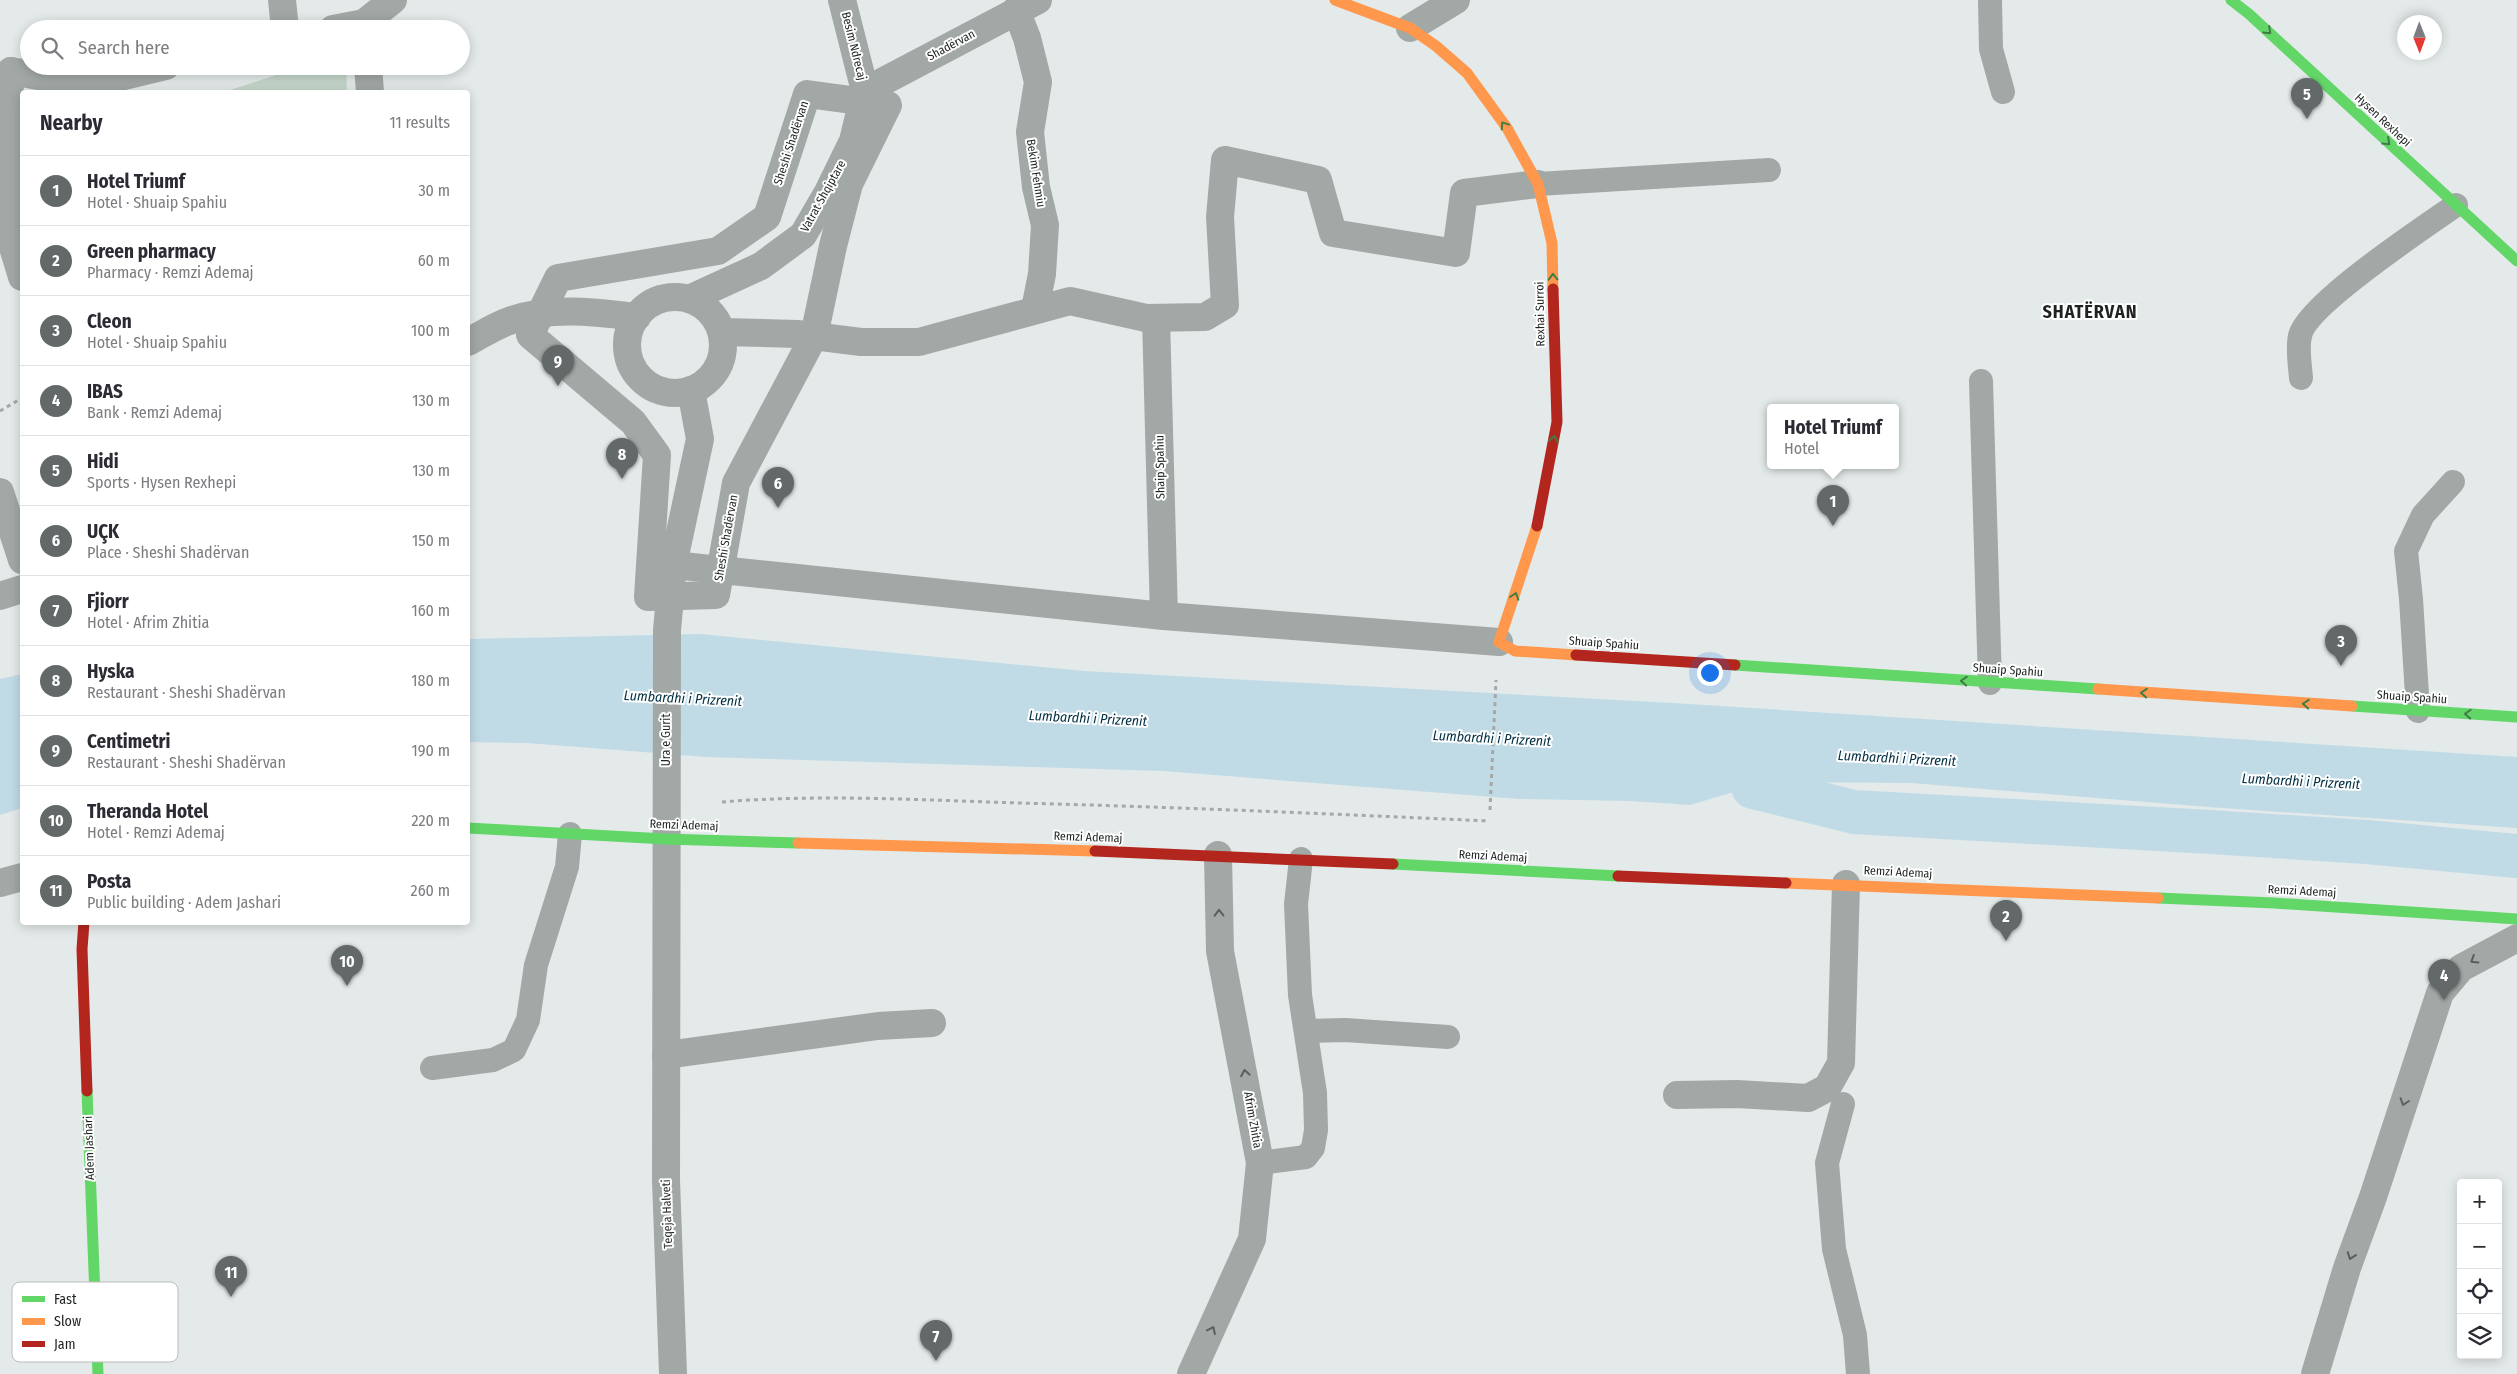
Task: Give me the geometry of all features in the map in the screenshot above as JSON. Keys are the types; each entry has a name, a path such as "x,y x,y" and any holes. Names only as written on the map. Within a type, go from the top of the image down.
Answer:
{"main road":[{"path":"1335,0 1410,28"},
{"name":"Hysen Rexhepi","path":"2231,0 2249,14 2517,261"},
{"name":"Rexhai Surroi","path":"1410,28 1436,46 1468,73 1507,128 1538,184 1552,243 1557,422 1536,533 1499,642"},
{"name":"Shuaip Spahiu","path":"1499,642 1516,651 2517,717"},
{"name":"Remzi Ademaj","path":"470,828 666,839 1218,855 1623,876 2274,903 2517,919"},
{"name":"Adem Jashari","path":"84,925 82,950 95,1282"}],"street":[{"path":"282,0 284,20"},
{"path":"370,20 392,0"},
{"name":"Besim Ndrecaj","path":"842,0 864,96"},
{"path":"1410,28 1456,0"},
{"name":"Shadërvan","path":"864,96 1027,5"},
{"name":"Bekim Fehmiu","path":"1027,5 1027,38 1038,82 1030,132 1036,188 1045,225 1042,274 1035,309"},
{"path":"20,69 6,65 8,231 20,270"},
{"path":"42,75 60,80 104,81 129,75"},
{"path":"369,75 370,90"},
{"name":"Sheshi Shadërvan","path":"807,94 864,96 888,105 849,184 833,246 814,336 736,483 716,595 648,597 657,455 633,422 530,335 541,313 558,278 718,251 767,217 807,94"},
{"name":"Vatrat Shqiptare","path":"689,299 761,266 803,235 853,141 864,96"},
{"path":"722,332 814,336 861,342 918,342 1070,301 1104,311 1156,318 1205,317 1225,305 1220,217 1225,160 1318,180 1333,233 1456,253 1464,193 1538,184"},
{"path":"673,296 689,299 704,306 716,319 722,332 723,346 720,360 714,373 691,390 677,392 661,390 646,383 634,370 628,355 628,338 637,317 657,300 673,296"},
{"path":"470,341 510,321 541,313 596,312 637,317"},
{"name":"Shaip Spahiu","path":"1156,318 1164,616"},
{"path":"670,596 673,565 700,438 691,390"},
{"path":"0,492 20,554"},
{"path":"673,565 1164,616 1499,642"},
{"path":"0,596 20,590"},
{"name":"Ura e Gurit","path":"666,798 666,630 670,596"},
{"name":"Teqeja Halveti","path":"666,798 666,1180 673,1374"},
{"name":"Afrim Zhitia","path":"1191,1374 1252,1239 1260,1163 1220,951 1218,855"},
{"path":"0,883 20,878"},
{"path":"1677,1095 1737,1094 1808,1098 1827,1088 1841,1063 1846,884"},
{"path":"2315,1374 2347,1268 2373,1196 2440,993 2462,968 2517,938"},
{"path":"666,1054 878,1026 932,1023"}],"lane":[{"path":"1990,0 1991,48 2003,92"},
{"path":"1538,184 1769,170"},
{"path":"2300,378 2300,335 2309,318 2330,297 2456,205"},
{"path":"1981,381 1990,683"},
{"path":"2418,711 2406,550 2423,515 2453,482"},
{"path":"432,1068 493,1060 514,1050 528,1020 536,965 567,867 570,834"},
{"path":"1260,1163 1306,1156 1313,1148 1316,1130 1315,1093 1300,995 1296,904 1301,859"},
{"path":"1306,1031 1345,1030 1448,1037"},
{"path":"1843,1104 1827,1164 1834,1249 1854,1335 1858,1374"}],"path":[{"path":"0,411 20,399"},
{"path":"1490,810 1496,682"},
{"path":"666,798 936,800 1190,808 1489,821"}],"green space":[{"path":"276,75 346,75 347,90 230,90"}],"water":[{"name":"Lumbardhi i Prizrenit","path":"700,634 1084,671 1673,703 2517,757 2517,828 2208,807 1911,783 1768,782 1690,805 1630,801 1519,799 1163,771 707,757 527,743 470,742 470,639"},
{"path":"20,674 20,809 0,815 0,679"}],"waterway":[{"path":"1753,787 1854,812 2367,842 2517,856"}],"traffic: fast":[{"path":"2231,0 2249,14 2517,261"},
{"path":"1735,665 2098,689"},
{"path":"2352,706 2517,717"},
{"path":"470,828 665,839 798,843"},
{"path":"1393,864 1618,876"},
{"path":"2158,898 2274,903 2517,919"},
{"path":"87,1091 94,1282"},
{"path":"98,1362 98,1374"}],"traffic: slow":[{"path":"1335,0 1410,28 1436,46 1467,73 1507,128 1538,184 1552,243 1553,289"},
{"path":"1537,526 1499,642 1515,651 1576,655"},
{"path":"2098,689 2352,706"},
{"path":"798,843 1095,851"},
{"path":"1786,883 2158,898"}],"traffic: jam":[{"path":"1537,526 1557,422 1553,289"},
{"path":"1576,655 1735,665"},
{"path":"1095,851 1393,864"},
{"path":"1618,876 1786,883"},
{"path":"84,925 82,949 87,1091"}],"place":[{"name":"Hidi","path":"2307,119"},
{"name":"Centimetri","path":"558,386"},
{"name":"Hyska","path":"622,479"},
{"name":"UÇK","path":"778,508"},
{"name":"Hotel Triumf","path":"1833,526"},
{"name":"Cleon","path":"2341,666"},
{"name":"Green pharmacy","path":"2006,941"},
{"name":"Theranda Hotel","path":"347,986"},
{"name":"IBAS","path":"2444,1000"},
{"name":"Posta","path":"231,1297"},
{"name":"Fjiorr","path":"936,1361"}],"district":[{"name":"SHATËRVAN","path":"2090,312"}]}
